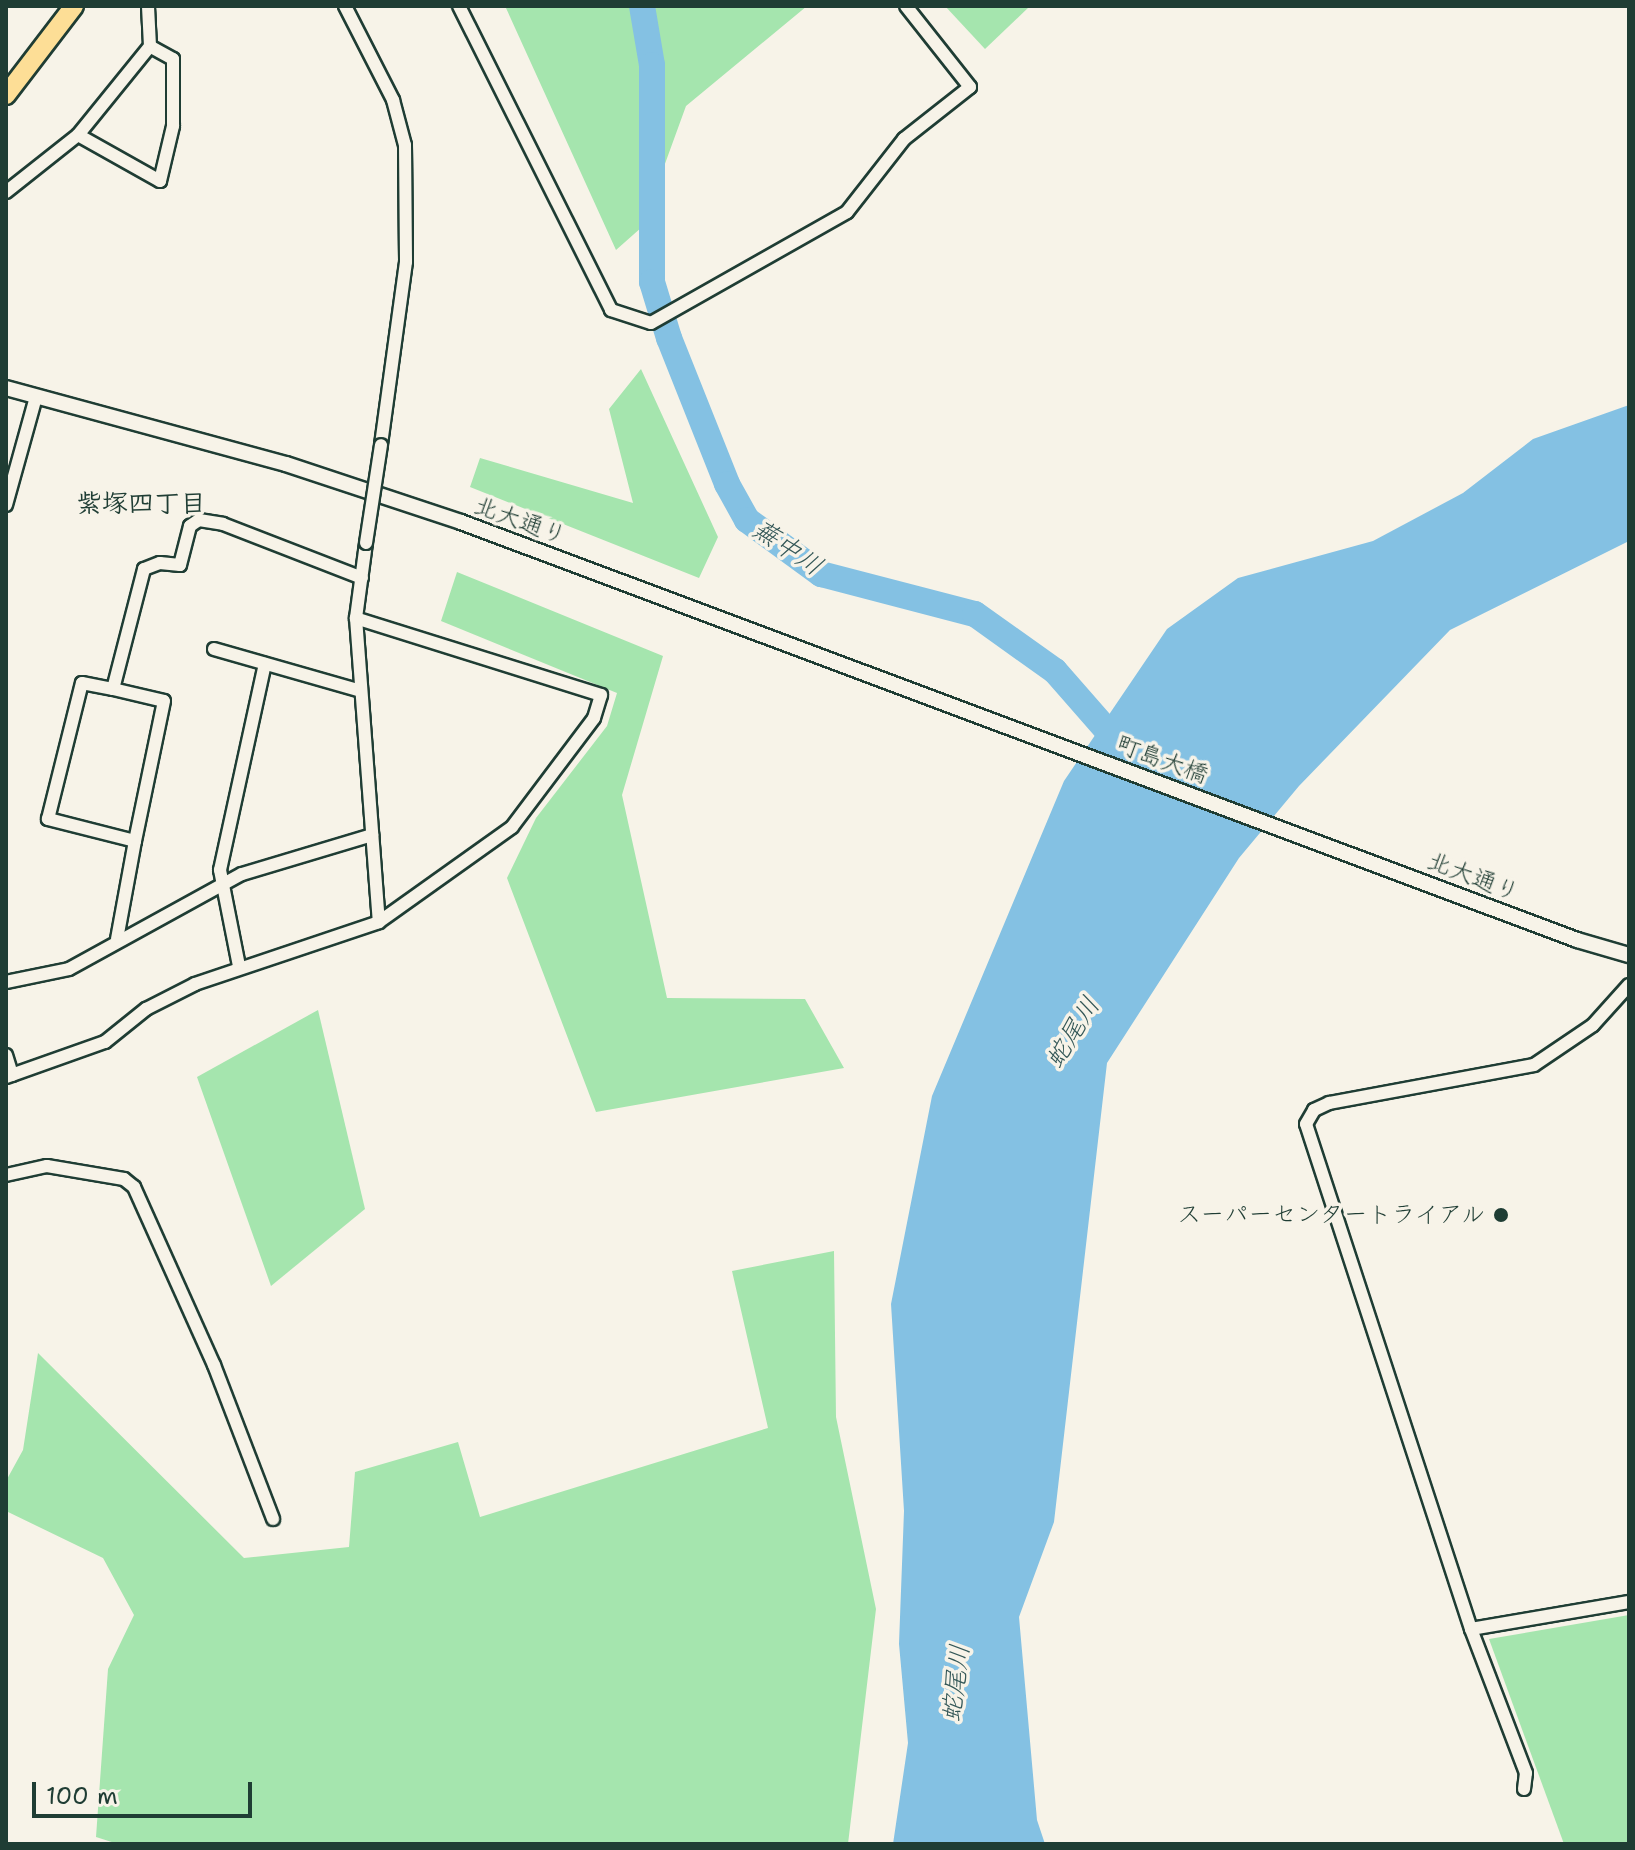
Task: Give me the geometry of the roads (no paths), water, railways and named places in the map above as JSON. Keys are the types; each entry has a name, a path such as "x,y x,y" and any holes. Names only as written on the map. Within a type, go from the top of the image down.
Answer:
{"main road":[{"path":"8,89 74,6"}],"street":[{"path":"6,192 78,135 150,46 148,6"},
{"path":"345,6 393,100 405,145 406,262 356,618 379,922"},
{"path":"459,6 611,310 651,323 855,206 904,139 970,87 906,6"},
{"path":"78,135 160,181 173,126 173,59 150,46"},
{"name":"北大通り","path":"6,388 272,460 461,522 1008,726"},
{"path":"6,505 36,397"},
{"path":"113,689 144,569 160,563 180,565 190,526 199,520 223,524 362,578"},
{"path":"6,1055 9,1076 82,1053 146,1009 239,966 379,922 512,827 594,718 601,695 356,618"},
{"path":"214,649 361,691"},
{"path":"239,966 221,884 244,750 265,664"},
{"path":"117,939 164,701 82,683 48,819 135,841"},
{"name":"町島大橋","path":"1008,726 1302,835"},
{"path":"6,982 69,969 117,939 221,884 372,835"},
{"name":"北大通り","path":"1302,835 1577,940 1629,955"},
{"path":"1524,1789 1526,1773 1471,1629 1306,1124 1314,1110 1329,1103 1534,1065 1593,1025 1629,985"},
{"path":"6,1175 47,1166 124,1179 134,1187 214,1365 273,1519"},
{"path":"1471,1629 1629,1602"}],"water":[{"name":"蛇尾川","path":"1629,405 1629,541 1450,630 1299,786 1239,858 1107,1063 1054,1522 1019,1617 1037,1820 1045,1844 893,1844 908,1743 899,1644 904,1511 891,1304 932,1096 1064,781 1167,629 1238,578 1373,541 1463,493 1533,439"}],"waterway":[{"name":"蕪中川","path":"642,6 652,65 652,282 669,338 727,484 747,520 821,574 975,614 1055,671 1125,751"}],"place":[{"name":"スーパーセンタートライアル","path":"1501,1215"}],"district":[{"name":"紫塚四丁目","path":"141,503"}]}
